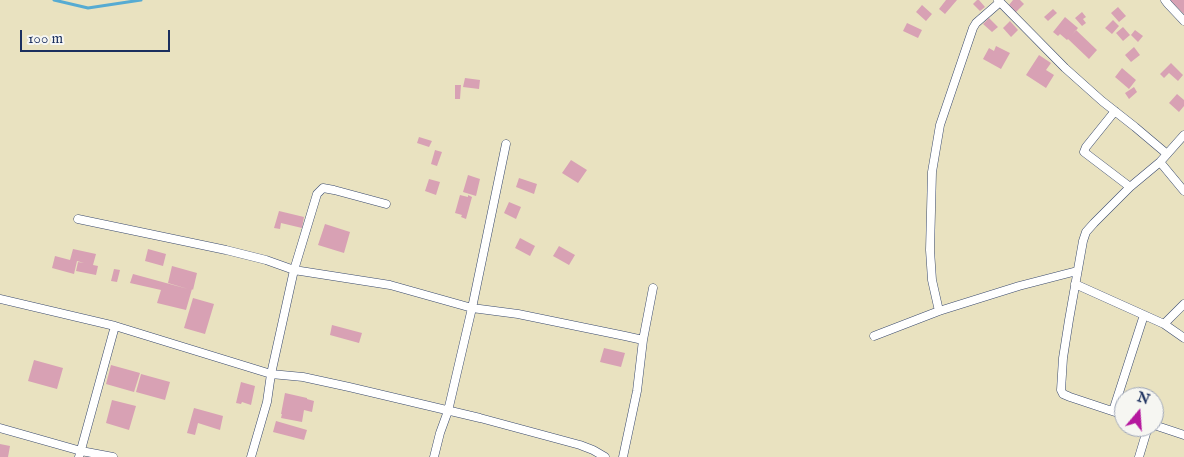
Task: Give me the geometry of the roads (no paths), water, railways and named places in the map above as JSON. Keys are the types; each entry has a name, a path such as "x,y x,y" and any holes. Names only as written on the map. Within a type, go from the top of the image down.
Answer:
{"street":[{"path":"1165,0 1183,18"},
{"path":"939,311 932,280 930,250 932,172 940,125 973,28 999,1 1065,68 1167,154"},
{"path":"1115,112 1084,152 1130,187"},
{"path":"1144,315 1113,411 1063,394 1061,390 1063,358 1077,271 1086,232 1130,187 1160,162 1184,135"},
{"path":"434,457 448,411 472,308 506,144"},
{"path":"1160,162 1184,191"},
{"path":"252,457 267,402 271,374 294,270 317,194 323,188 386,204"},
{"path":"78,220 226,250 266,260 294,270 390,285 472,308 518,314 642,340"},
{"path":"874,336 939,311 1019,286 1077,271"},
{"path":"1075,284 1164,324 1184,338"},
{"path":"623,457 637,391 642,340 653,288"},
{"path":"0,299 115,326 271,374 312,379 580,445 605,457"},
{"path":"1164,324 1184,304"},
{"path":"80,454 115,326"},
{"path":"0,428 80,454 113,457"},
{"path":"1164,428 1184,434"},
{"path":"1139,457 1145,437"}],"waterway":[{"path":"54,0 88,8 141,0"}]}
